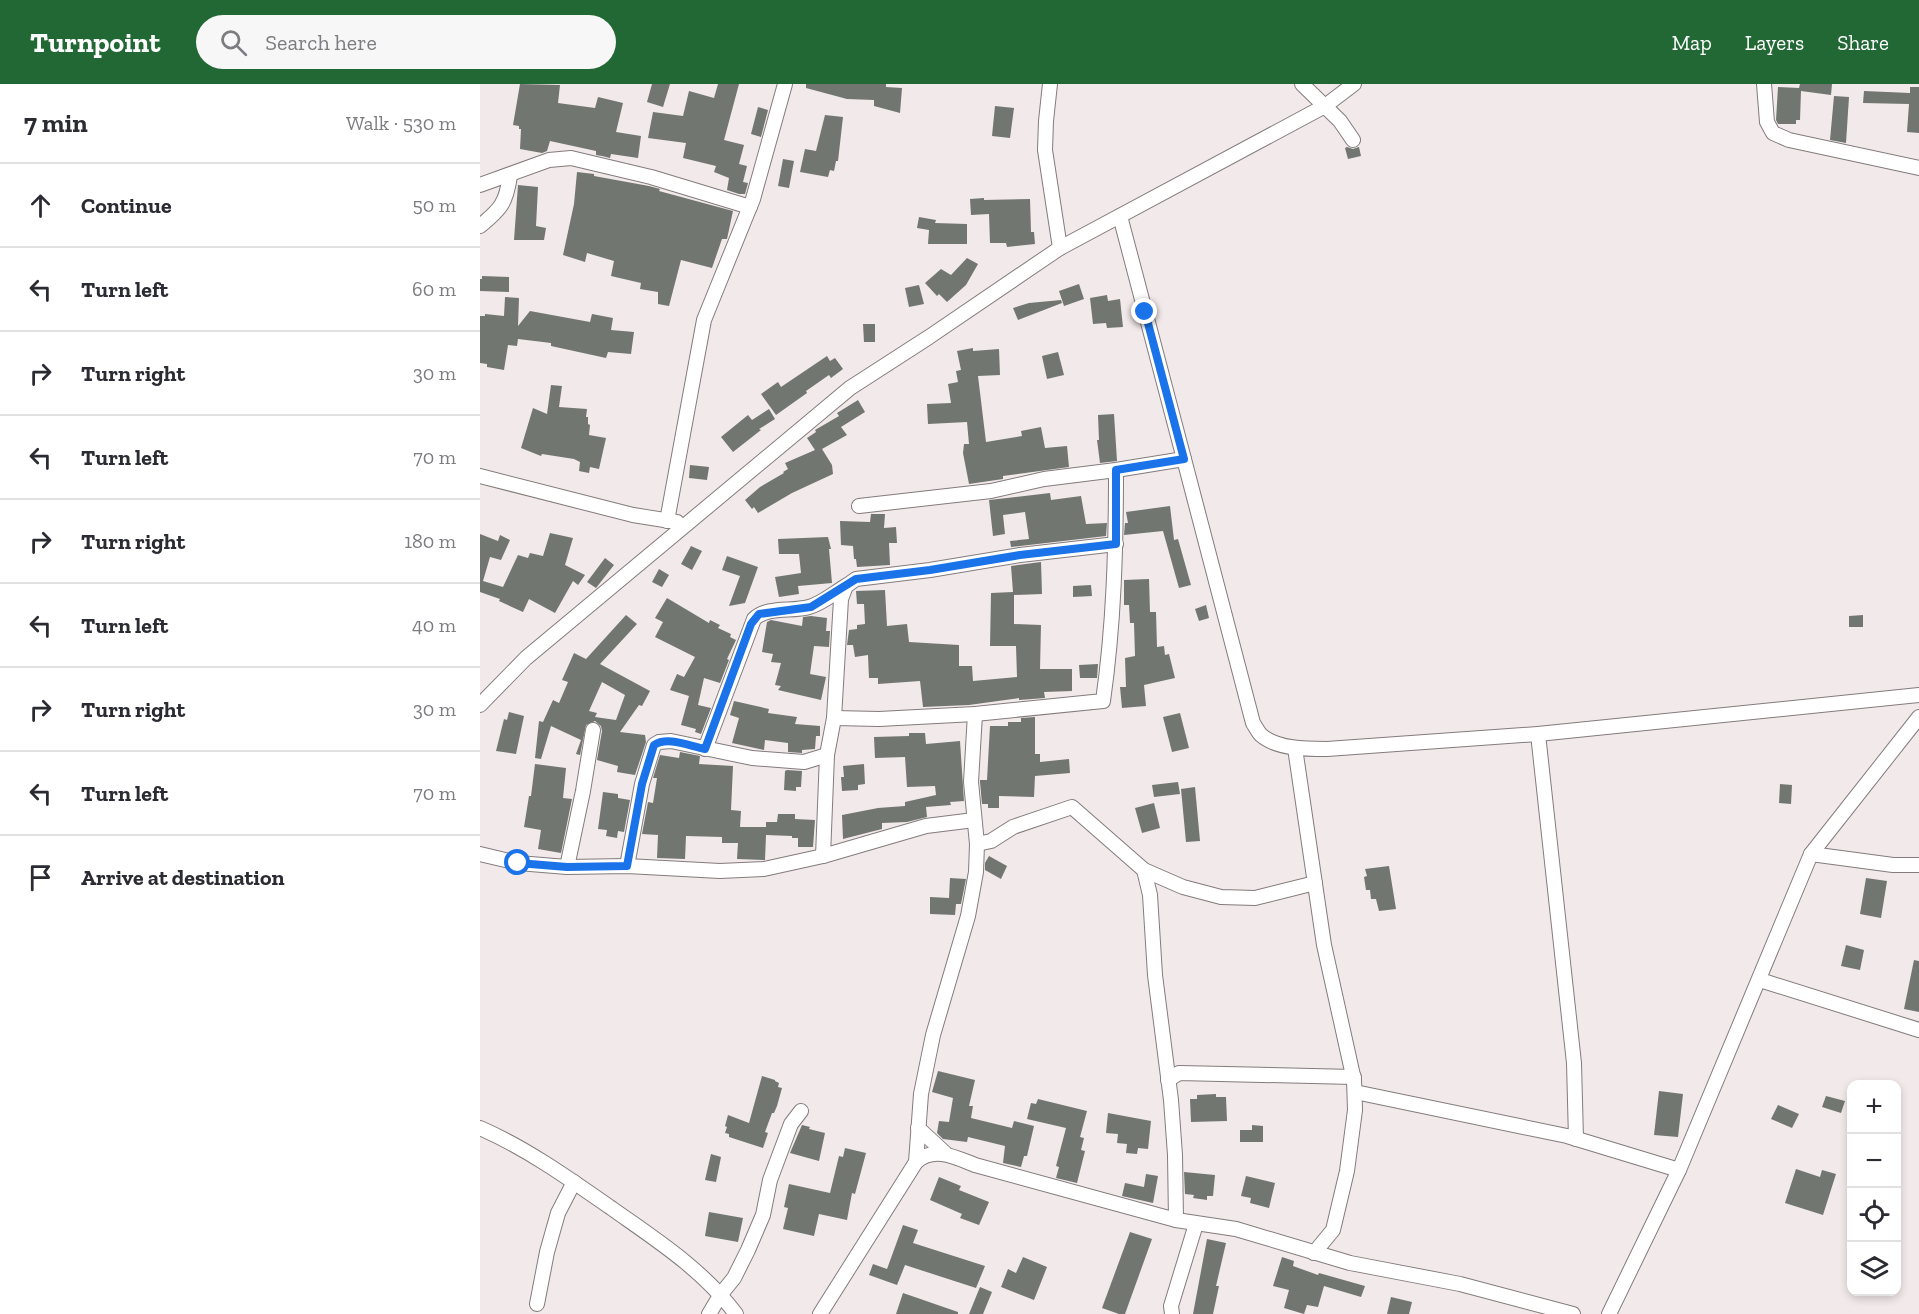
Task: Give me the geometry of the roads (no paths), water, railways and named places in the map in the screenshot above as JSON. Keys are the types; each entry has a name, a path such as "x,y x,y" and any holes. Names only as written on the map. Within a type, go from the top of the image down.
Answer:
{"street":[{"path":"667,521 704,320 750,207 786,84"},
{"path":"1050,84 1045,150 1060,248"},
{"path":"1302,84 1340,121 1353,140"},
{"path":"480,705 525,658 850,388 930,337 1060,248 1325,105 1354,84"},
{"path":"1764,84 1767,122 1773,133 1789,140 1919,168"},
{"path":"480,185 549,160 571,158 651,177 750,207"},
{"path":"480,226 503,205 510,176"},
{"path":"1120,216 1252,723 1261,735 1295,748 1327,749 1538,734 1919,696"},
{"path":"859,506 991,490 1044,479 1184,459"},
{"path":"834,718 879,719 975,714 1103,701 1111,646 1116,544 1116,470"},
{"path":"480,476 633,515 688,523"},
{"path":"705,749 754,619 759,614 811,607 856,579 930,570 1020,555 1116,544"},
{"path":"823,856 827,755 834,718 841,599 846,586"},
{"path":"916,1162 921,1094 933,1035 968,916 976,872 977,844 971,782 975,714"},
{"path":"1609,1314 1679,1170 1811,854 1919,717"},
{"path":"567,867 593,730"},
{"path":"1538,734 1574,1063 1576,1139"},
{"path":"627,866 642,784 654,745 659,742 671,741 752,758 804,762 827,755"},
{"path":"1295,748 1324,945 1354,1077 1355,1092 1355,1110 1347,1170 1333,1230 1314,1253"},
{"path":"977,844 991,841 1013,827 1072,807 1144,870 1183,887 1221,897 1255,898 1315,883"},
{"path":"480,854 518,863 567,867 627,866 720,871 764,869 823,856 926,826 974,820"},
{"path":"1811,854 1893,865 1919,865"},
{"path":"1144,870 1150,895 1155,975 1175,1155 1176,1220"},
{"path":"1760,980 1919,1030"},
{"path":"1168,1080 1179,1073 1354,1077"},
{"path":"1355,1092 1576,1139 1679,1170"},
{"path":"709,1314 734,1278 748,1250 763,1215 770,1180 791,1124 801,1111"},
{"path":"480,1128 532,1155 574,1182 682,1258 721,1294 736,1314"},
{"path":"918,1128 945,1153 975,1165 1176,1220 1236,1229 1384,1271 1460,1284 1573,1314"},
{"path":"820,1314 916,1162 928,1155 945,1153"},
{"path":"537,1304 547,1252 558,1213 574,1182"},
{"path":"1172,1314 1171,1306 1196,1224"}]}
